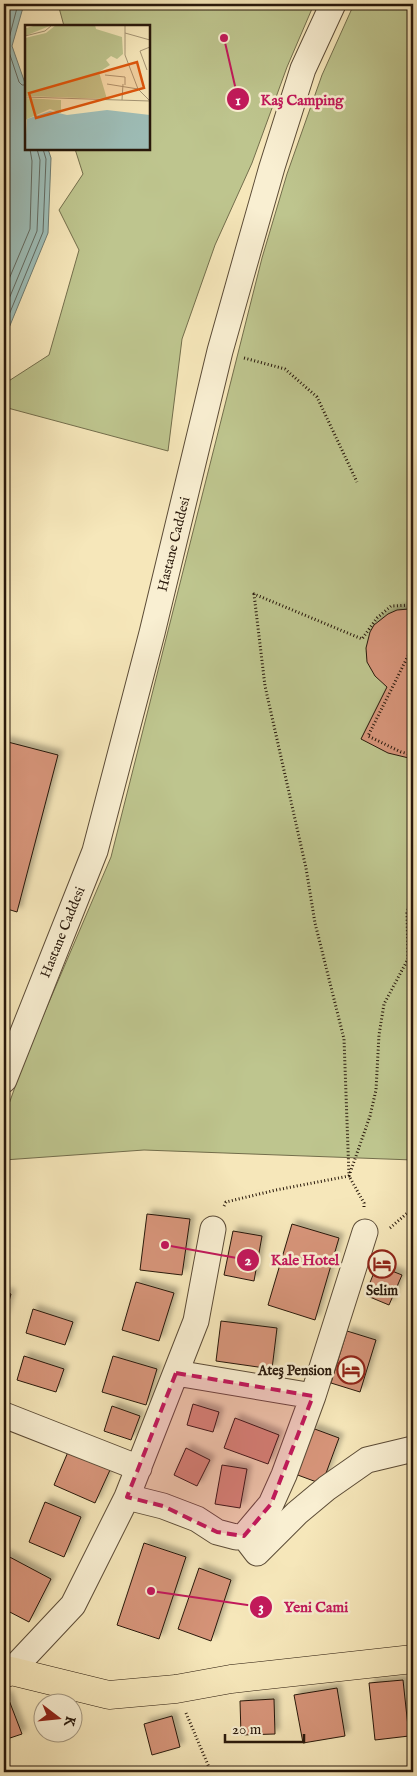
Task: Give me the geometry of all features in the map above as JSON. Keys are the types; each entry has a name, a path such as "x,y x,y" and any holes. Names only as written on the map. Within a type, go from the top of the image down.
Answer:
{"main road":[{"path":"8,1673 109,1695 176,1689 231,1680 413,1659"}],"street":[{"name":"Hastane Caddesi","path":"4,1080 95,851 149,642 220,351 272,167 303,69 333,4"},
{"path":"8,1673 73,1605 127,1497 196,1321 212,1229"},
{"path":"127,1497 163,1506 197,1519 217,1532 236,1537 244,1536 271,1504 284,1475 313,1396 365,1232"},
{"path":"176,1373 313,1396"},
{"path":"4,1415 139,1468"},
{"path":"244,1536 257,1553 297,1512 367,1460 413,1449"}],"path":[{"path":"220,351 286,369 317,397 357,482"},
{"path":"365,1232 364,1202 349,1176 344,1039 315,923 306,868 264,686 254,594 362,639 377,618 391,606 413,604"},
{"path":"413,646 411,655 368,736 401,752 413,755"},
{"path":"349,1176 370,1116 376,1090 379,1035 384,1004 408,959 407,913 413,893"},
{"path":"226,1202 349,1176"},
{"path":"176,1689 211,1772"}],"highlighted area":[{"path":"176,1373 313,1396 271,1504 244,1536 217,1532 163,1506 127,1497"}],"green space":[{"path":"58,4 314,4 287,67 252,163 215,245 182,339 168,451 4,407 4,384 49,355 79,250 59,210 83,174 75,150 150,150 150,25 64,25"},
{"path":"354,4 413,4 413,1160 144,1150 4,1160 4,1118 26,1056 111,857 262,258 287,174 322,75"}],"water":[{"path":"4,4 24,4 12,46 25,83 25,150 48,150 51,158 48,233 4,340"}],"building":[{"path":"397,610 413,610 413,759 388,753 361,739 387,687 375,676 367,662 366,648 370,632 374,625 388,614"},
{"path":"4,741 58,755 17,912 4,908"},
{"path":"147,1214 190,1219 182,1275 140,1270"},
{"path":"292,1224 339,1238 315,1320 268,1305"},
{"path":"233,1231 262,1236 254,1281 224,1275"},
{"path":"377,1265 402,1275 389,1305 365,1295"},
{"path":"136,1282 174,1293 159,1341 122,1330"},
{"path":"4,1292 11,1294 4,1319"},
{"path":"33,1309 73,1322 65,1345 26,1333"},
{"path":"221,1321 277,1328 272,1369 216,1361"},
{"path":"347,1331 376,1340 360,1392 331,1383"},
{"path":"24,1356 64,1369 56,1392 17,1380"},
{"path":"113,1356 157,1369 146,1405 102,1392"},
{"path":"193,1404 219,1412 213,1432 187,1425"},
{"path":"112,1406 140,1416 131,1440 104,1431"},
{"path":"235,1418 279,1435 268,1464 224,1448"},
{"path":"312,1428 339,1438 322,1484 295,1474"},
{"path":"186,1448 210,1460 197,1486 174,1475"},
{"path":"68,1452 110,1470 95,1503 54,1485"},
{"path":"222,1465 247,1469 240,1508 215,1504"},
{"path":"45,1502 81,1517 64,1557 29,1542"},
{"path":"144,1543 186,1557 159,1639 117,1625"},
{"path":"4,1554 51,1579 29,1622 4,1609"},
{"path":"199,1568 231,1580 211,1641 178,1629"},
{"path":"403,1680 409,1736 375,1740 369,1683"},
{"path":"337,1688 345,1736 303,1743 294,1695"},
{"path":"7,1695 22,1734 4,1740 4,1696"},
{"path":"274,1699 275,1734 241,1735 240,1701"},
{"path":"172,1716 180,1747 152,1755 144,1724"}],"place":[{"name":"Kaş Camping","path":"224,38"},
{"name":"Kale Hotel","path":"165,1245"},
{"name":"Selim","path":"382,1264"},
{"name":"Ateş Pension","path":"351,1370"},
{"name":"Yeni Cami","path":"151,1591"}]}
